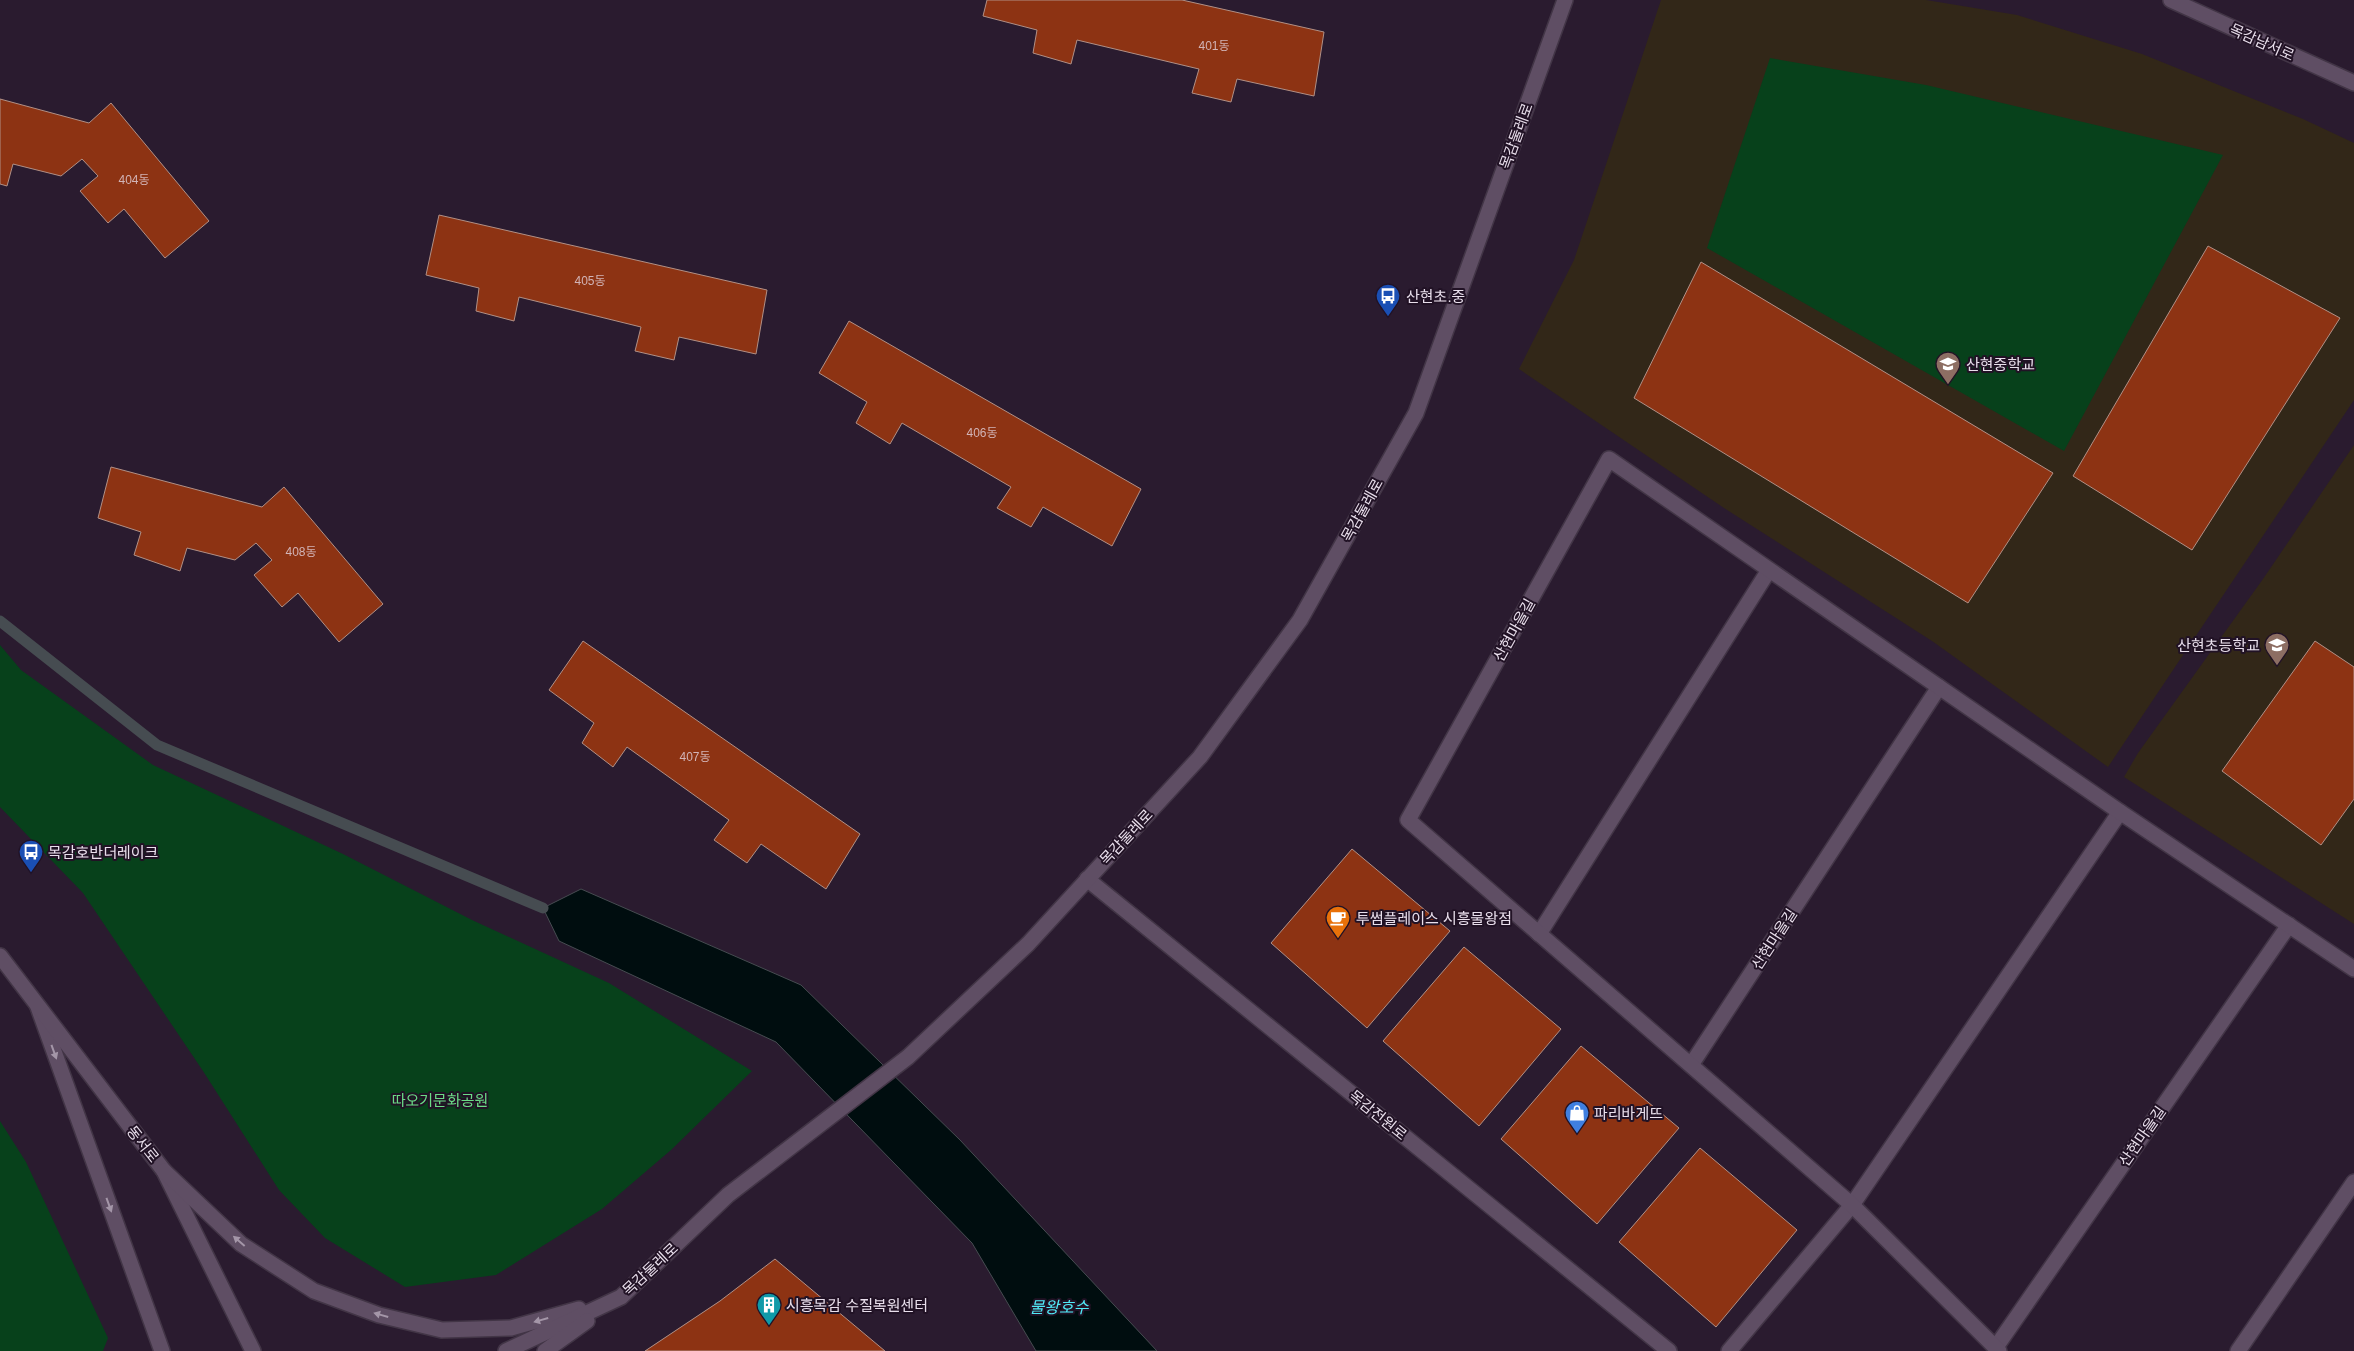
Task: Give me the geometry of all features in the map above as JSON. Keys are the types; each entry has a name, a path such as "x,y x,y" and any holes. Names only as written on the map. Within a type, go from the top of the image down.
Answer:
{"street":[{"name":"목감둘레로","path":"506,1351 621,1297 728,1195 908,1057 1028,944 1200,757 1300,620 1416,413 1565,0"},
{"name":"목감남서로","path":"2171,0 2354,83"},
{"name":"산현마을길","path":"2289,925 1997,1349 1852,1205 1408,820 1609,459 2120,812 2289,925 2354,969"},
{"path":"1539,934 1769,570"},
{"name":"산현마을길","path":"1691,1066 1939,687"},
{"path":"1729,1351 1852,1205 2120,812"},
{"name":"목감전원로","path":"1087,879 1669,1351"},
{"name":"동서로","path":"0,956 164,1171 253,1351"},
{"path":"37,1006 162,1351"},
{"path":"164,1171 241,1244 314,1291 379,1315 442,1330 511,1328 621,1297"},
{"path":"2238,1351 2354,1182"},
{"path":"545,1351 621,1297"}],"shaded area":[{"name":"산현중학교","path":"1661,0 1926,0 2017,15 2142,54 2303,119 2354,143 2354,400 2108,767 1932,641 1724,508 1519,369 1574,260"},
{"name":"산현초등학교","path":"2354,445 2354,924 2124,777 2138,753 2263,579"}],"green space":[{"path":"1770,58 1926,85 2223,155 2064,451 1707,248"},
{"name":"따오기문화공원","path":"0,645 21,670 153,765 343,854 472,920 609,983 752,1071 671,1150 602,1209 496,1275 405,1287 325,1238 279,1190 203,1071 83,893 0,807"},
{"path":"0,1121 26,1162 108,1338 103,1351 0,1351"}],"water":[{"name":"물왕호수","path":"581,889 801,985 960,1140 1157,1351 1036,1351 972,1243 776,1042 559,941 543,908"}],"building":[{"path":"987,0 1182,0 1324,32 1314,96 1237,79 1231,102 1192,93 1199,69 1077,40 1071,64 1033,53 1037,30 983,16"},
{"path":"0,99 89,123 111,103 209,221 165,258 124,209 108,223 80,191 98,176 82,159 61,176 13,164 7,186 0,184"},
{"path":"439,215 767,290 756,354 679,337 674,360 635,351 641,327 519,297 514,321 476,311 479,288 426,275"},
{"path":"2208,246 2340,318 2192,550 2073,476"},
{"path":"1701,262 2053,473 1968,603 1634,398"},
{"path":"849,321 1141,489 1112,546 1043,507 1031,527 997,508 1011,487 902,423 890,444 856,423 867,402 819,373"},
{"path":"111,467 262,507 284,487 383,604 339,642 298,593 282,607 254,575 272,560 256,543 235,560 187,548 180,571 134,555 141,532 98,518"},
{"path":"583,641 860,834 826,889 761,844 747,863 714,840 729,820 627,747 613,767 582,743 594,723 549,690"},
{"path":"2315,641 2354,667 2354,799 2321,845 2222,771"},
{"path":"1352,849 1450,931 1367,1028 1271,943"},
{"path":"1464,947 1561,1029 1479,1126 1383,1041"},
{"path":"1581,1046 1679,1128 1597,1224 1501,1139"},
{"path":"1700,1148 1797,1230 1716,1327 1619,1242"},
{"name":"시흥목감 수질복원센터","path":"775,1259 885,1351 645,1351 720,1301"}],"waterway":[{"path":"0,621 157,745 543,908"}],"place":[{"name":"산현초.중","path":"1388,317"},
{"name":"산현중학교","path":"1948,385"},
{"name":"산현초등학교","path":"2277,666"},
{"name":"목감호반더레이크","path":"31,873"},
{"name":"투썸플레이스 시흥물왕점","path":"1338,939"},
{"name":"파리바게뜨","path":"1577,1134"},
{"name":"시흥목감 수질복원센터","path":"769,1326"}]}
